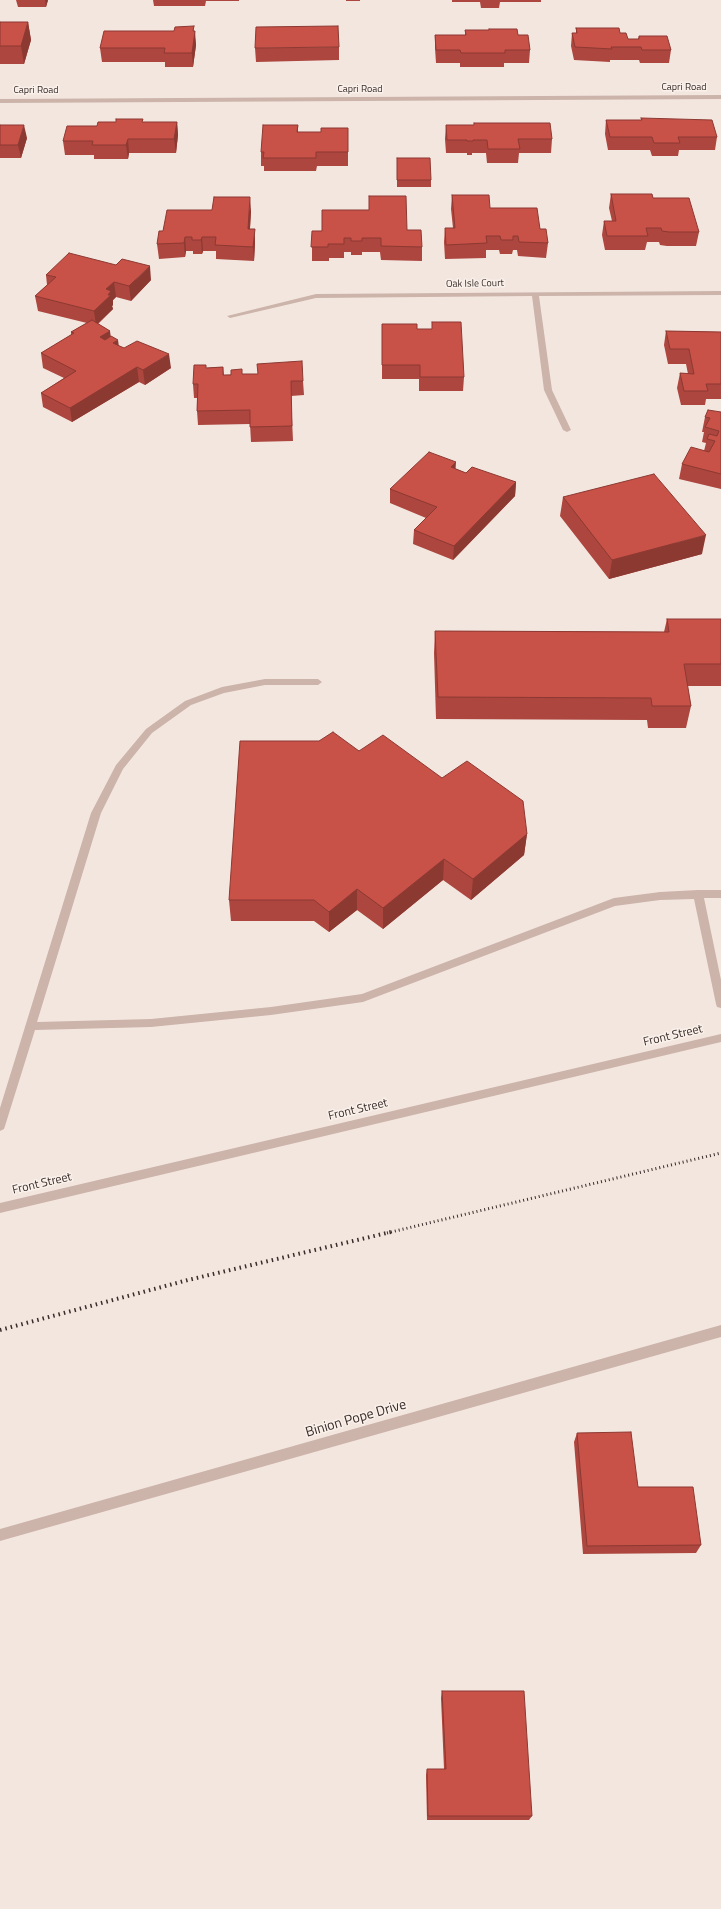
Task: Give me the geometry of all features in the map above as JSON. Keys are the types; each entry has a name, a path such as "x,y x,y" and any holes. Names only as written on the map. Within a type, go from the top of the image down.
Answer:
{"street":[{"name":"Capri Road","path":"0,101 721,97"},
{"name":"Oak Isle Court","path":"230,316 316,296 721,293"},
{"path":"535,294 548,390 567,430"},
{"path":"0,1126 96,813 119,767 149,731 188,703 222,690 265,682 318,682"},
{"path":"698,894 721,1004"},
{"path":"31,1026 151,1023 271,1011 363,998 614,902 660,896 721,894"},
{"name":"Front Street","path":"0,1208 721,1038"},
{"name":"Binion Pope Drive","path":"0,1535 721,1331"}],"building":[{"path":"0,22 28,22 21,46 0,46"},
{"path":"194,26 193,31 195,31 192,53 164,53 165,48 100,48 104,31 174,31 175,27"},
{"path":"338,26 339,47 255,48 256,27"},
{"path":"576,28 619,28 620,33 626,33 628,39 639,39 639,36 667,36 671,50 642,50 641,47 611,47 612,49 575,47 572,33 577,33"},
{"path":"517,29 518,35 528,35 530,50 505,50 505,53 461,53 460,50 436,50 435,35 466,35 465,30"},
{"path":"641,118 712,120 717,137 678,137 680,143 654,143 652,137 610,137 606,120 642,120"},
{"path":"116,119 143,119 142,122 177,122 174,139 128,139 126,145 92,145 93,141 63,141 67,126 97,126 98,122 116,122"},
{"path":"474,123 550,123 552,139 518,139 520,149 488,149 487,140 447,140 446,125 474,125"},
{"path":"0,125 24,125 18,145 0,145"},
{"path":"263,125 298,125 297,132 321,132 321,128 348,128 348,152 316,152 316,158 263,158 264,152 261,152"},
{"path":"397,158 430,158 431,180 397,180"},
{"path":"611,194 652,194 653,198 689,198 699,232 669,232 662,231 661,228 646,228 648,236 607,236 604,221 616,221"},
{"path":"452,195 489,195 490,208 537,208 540,229 546,229 548,243 519,242 518,236 513,236 513,240 501,240 500,236 486,236 487,243 446,245 445,228 455,228"},
{"path":"369,196 406,196 407,230 421,230 422,247 381,246 381,238 362,238 362,241 351,241 351,238 344,238 344,244 328,244 328,247 311,247 312,231 322,231 322,210 369,210"},
{"path":"214,197 250,197 248,229 255,229 253,247 215,245 216,237 202,237 201,240 192,240 192,237 185,237 184,243 157,244 159,231 163,231 167,210 212,210"},
{"path":"69,253 116,265 122,259 150,266 129,286 114,282 106,289 111,291 108,295 111,295 94,311 35,296 56,277 46,275"},
{"path":"92,320 110,331 100,337 105,340 111,336 118,340 113,343 124,348 137,341 169,354 143,370 137,367 70,408 41,393 76,371 41,353 74,333 71,332"},
{"path":"432,322 461,322 464,377 420,377 420,365 382,365 382,324 417,324 417,329 432,329"},
{"path":"666,331 721,332 721,384 706,384 708,391 684,391 680,373 694,374 689,349 670,349"},
{"path":"302,361 303,381 291,381 292,426 250,427 250,410 197,411 198,384 193,384 194,365 206,365 206,368 223,367 223,375 231,375 231,370 242,369 242,374 258,374 257,364"},
{"path":"708,410 721,412 721,474 682,464 691,447 709,452 715,441 707,439 709,434 717,436 719,431 705,427 710,418 705,417"},
{"path":"429,452 456,462 451,467 466,473 472,467 516,482 454,546 414,530 437,507 390,489"},
{"path":"654,474 706,535 612,560 563,497"},
{"path":"667,619 721,619 721,664 684,664 691,706 652,706 651,698 438,697 435,631 669,632"},
{"path":"333,732 359,751 383,735 442,778 467,761 523,801 527,834 473,879 444,859 383,908 357,889 329,912 314,900 229,900 240,741 319,741"},
{"path":"631,1432 638,1487 693,1487 701,1545 587,1546 577,1433"},
{"path":"442,1691 524,1691 532,1816 428,1816 427,1769 446,1769"}],"railway":[{"path":"387,1233 721,1153"},
{"path":"0,1330 188,1280 391,1232"}]}
